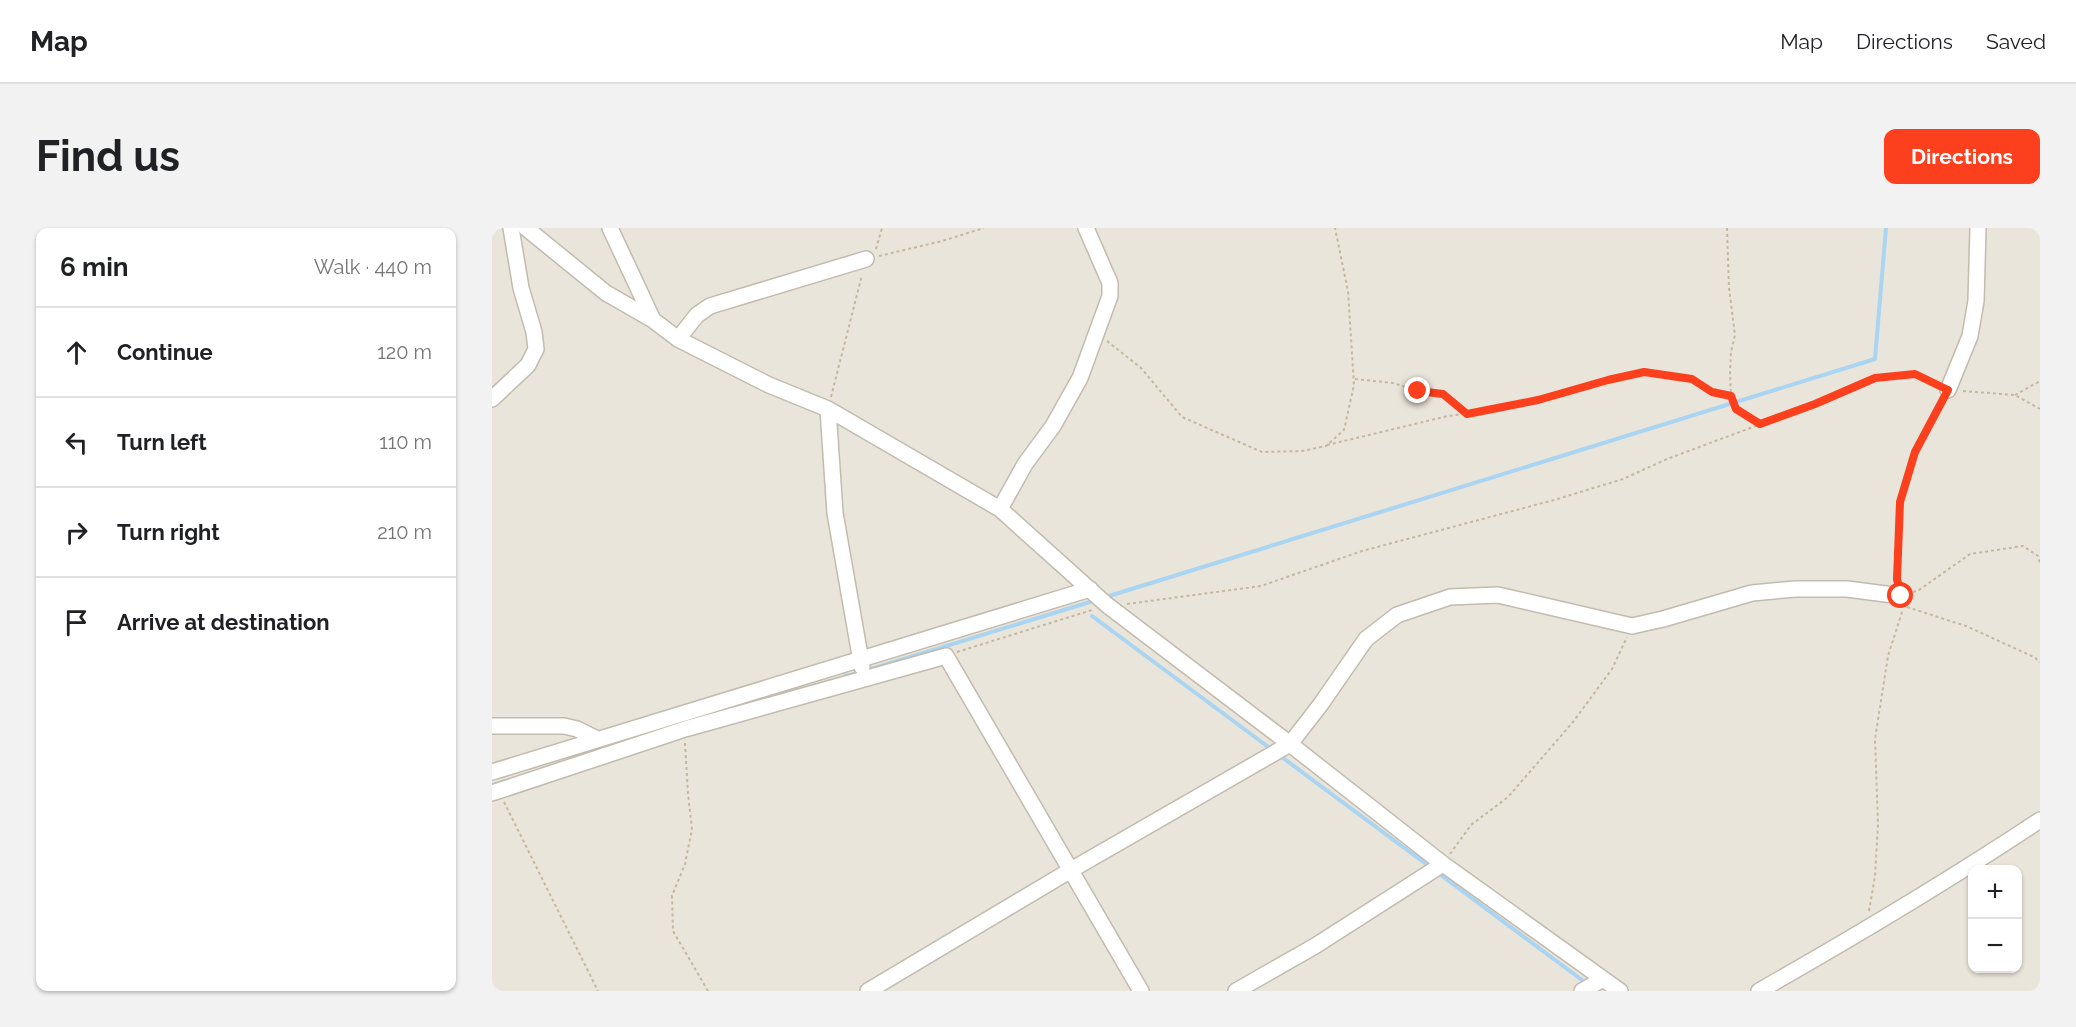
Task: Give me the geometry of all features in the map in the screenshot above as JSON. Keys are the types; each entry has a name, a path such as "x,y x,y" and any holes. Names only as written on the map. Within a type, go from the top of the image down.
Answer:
{"street":[{"path":"492,399 528,365 536,349 534,332 521,288 511,228"},
{"path":"526,228 606,293 653,320 678,339 769,385 828,409 1000,509 1107,605 1443,864 1620,991"},
{"path":"610,228 641,290 653,320"},
{"path":"1000,509 1025,464 1053,426 1080,378 1110,296 1110,283 1086,228"},
{"path":"1948,390 1970,336 1976,301 1978,228"},
{"path":"678,339 697,315 710,306 866,259"},
{"path":"828,409 836,513 865,679"},
{"path":"492,772 1090,589"},
{"path":"868,991 1071,870 1290,744 1366,639 1397,615 1450,597 1498,595 1632,626 1752,593 1795,589 1847,589 1901,596"},
{"path":"495,792 685,729 946,656 1141,991"},
{"path":"492,726 564,726 577,729 597,739"},
{"path":"1758,991 1965,870 2040,820"},
{"path":"1236,991 1315,946 1443,864"},
{"path":"1582,991 1603,979"}],"path":[{"path":"882,228 873,258 984,228"},
{"path":"1326,446 1344,430 1354,379 1348,291 1335,228"},
{"path":"1727,228 1729,288 1735,335 1731,352 1731,396 1736,409 1760,424"},
{"path":"828,409 866,259"},
{"path":"1097,334 1141,368 1182,417 1262,452 1302,451 1326,446 1399,427 1538,400 1644,372 1692,379 1712,392 1731,396"},
{"path":"1107,605 1261,586 1362,551 1554,500 1623,479 1667,459 1815,404 1875,378 1915,374 1948,390 2015,395 2040,409"},
{"path":"1354,379 1393,383 1418,391 1443,394 1467,414"},
{"path":"2015,395 2040,381"},
{"path":"1948,390 1915,452 1900,502 1897,579 1901,596 1919,590 1970,554 2023,546 2039,556 2040,563"},
{"path":"1864,931 1869,914 1876,866 1878,824 1875,739 1888,656 1904,606 1966,626 2034,657 2040,662"},
{"path":"946,656 1092,610"},
{"path":"1443,864 1471,825 1508,797 1573,722 1612,669 1632,626"},
{"path":"685,729 692,829 685,864 672,896 673,931 708,991"},
{"path":"495,792 598,991"}],"shaded area":[{"path":"492,228 2040,228 2040,991 492,991"}],"waterway":[{"path":"1109,596 1875,359 1886,228"},
{"path":"871,669 1090,602"},
{"path":"1092,616 1267,746"},
{"path":"845,676 855,674"},
{"path":"1283,758 1426,864"},
{"path":"492,785 506,781"},
{"path":"1442,876 1582,980"}],"route":[{"path":"1418,391 1443,394 1467,414 1538,400 1644,372 1692,379 1712,392 1731,396 1736,409 1760,424 1815,404 1875,378 1915,374 1948,390 1915,452 1900,502 1897,579 1901,596"}]}
